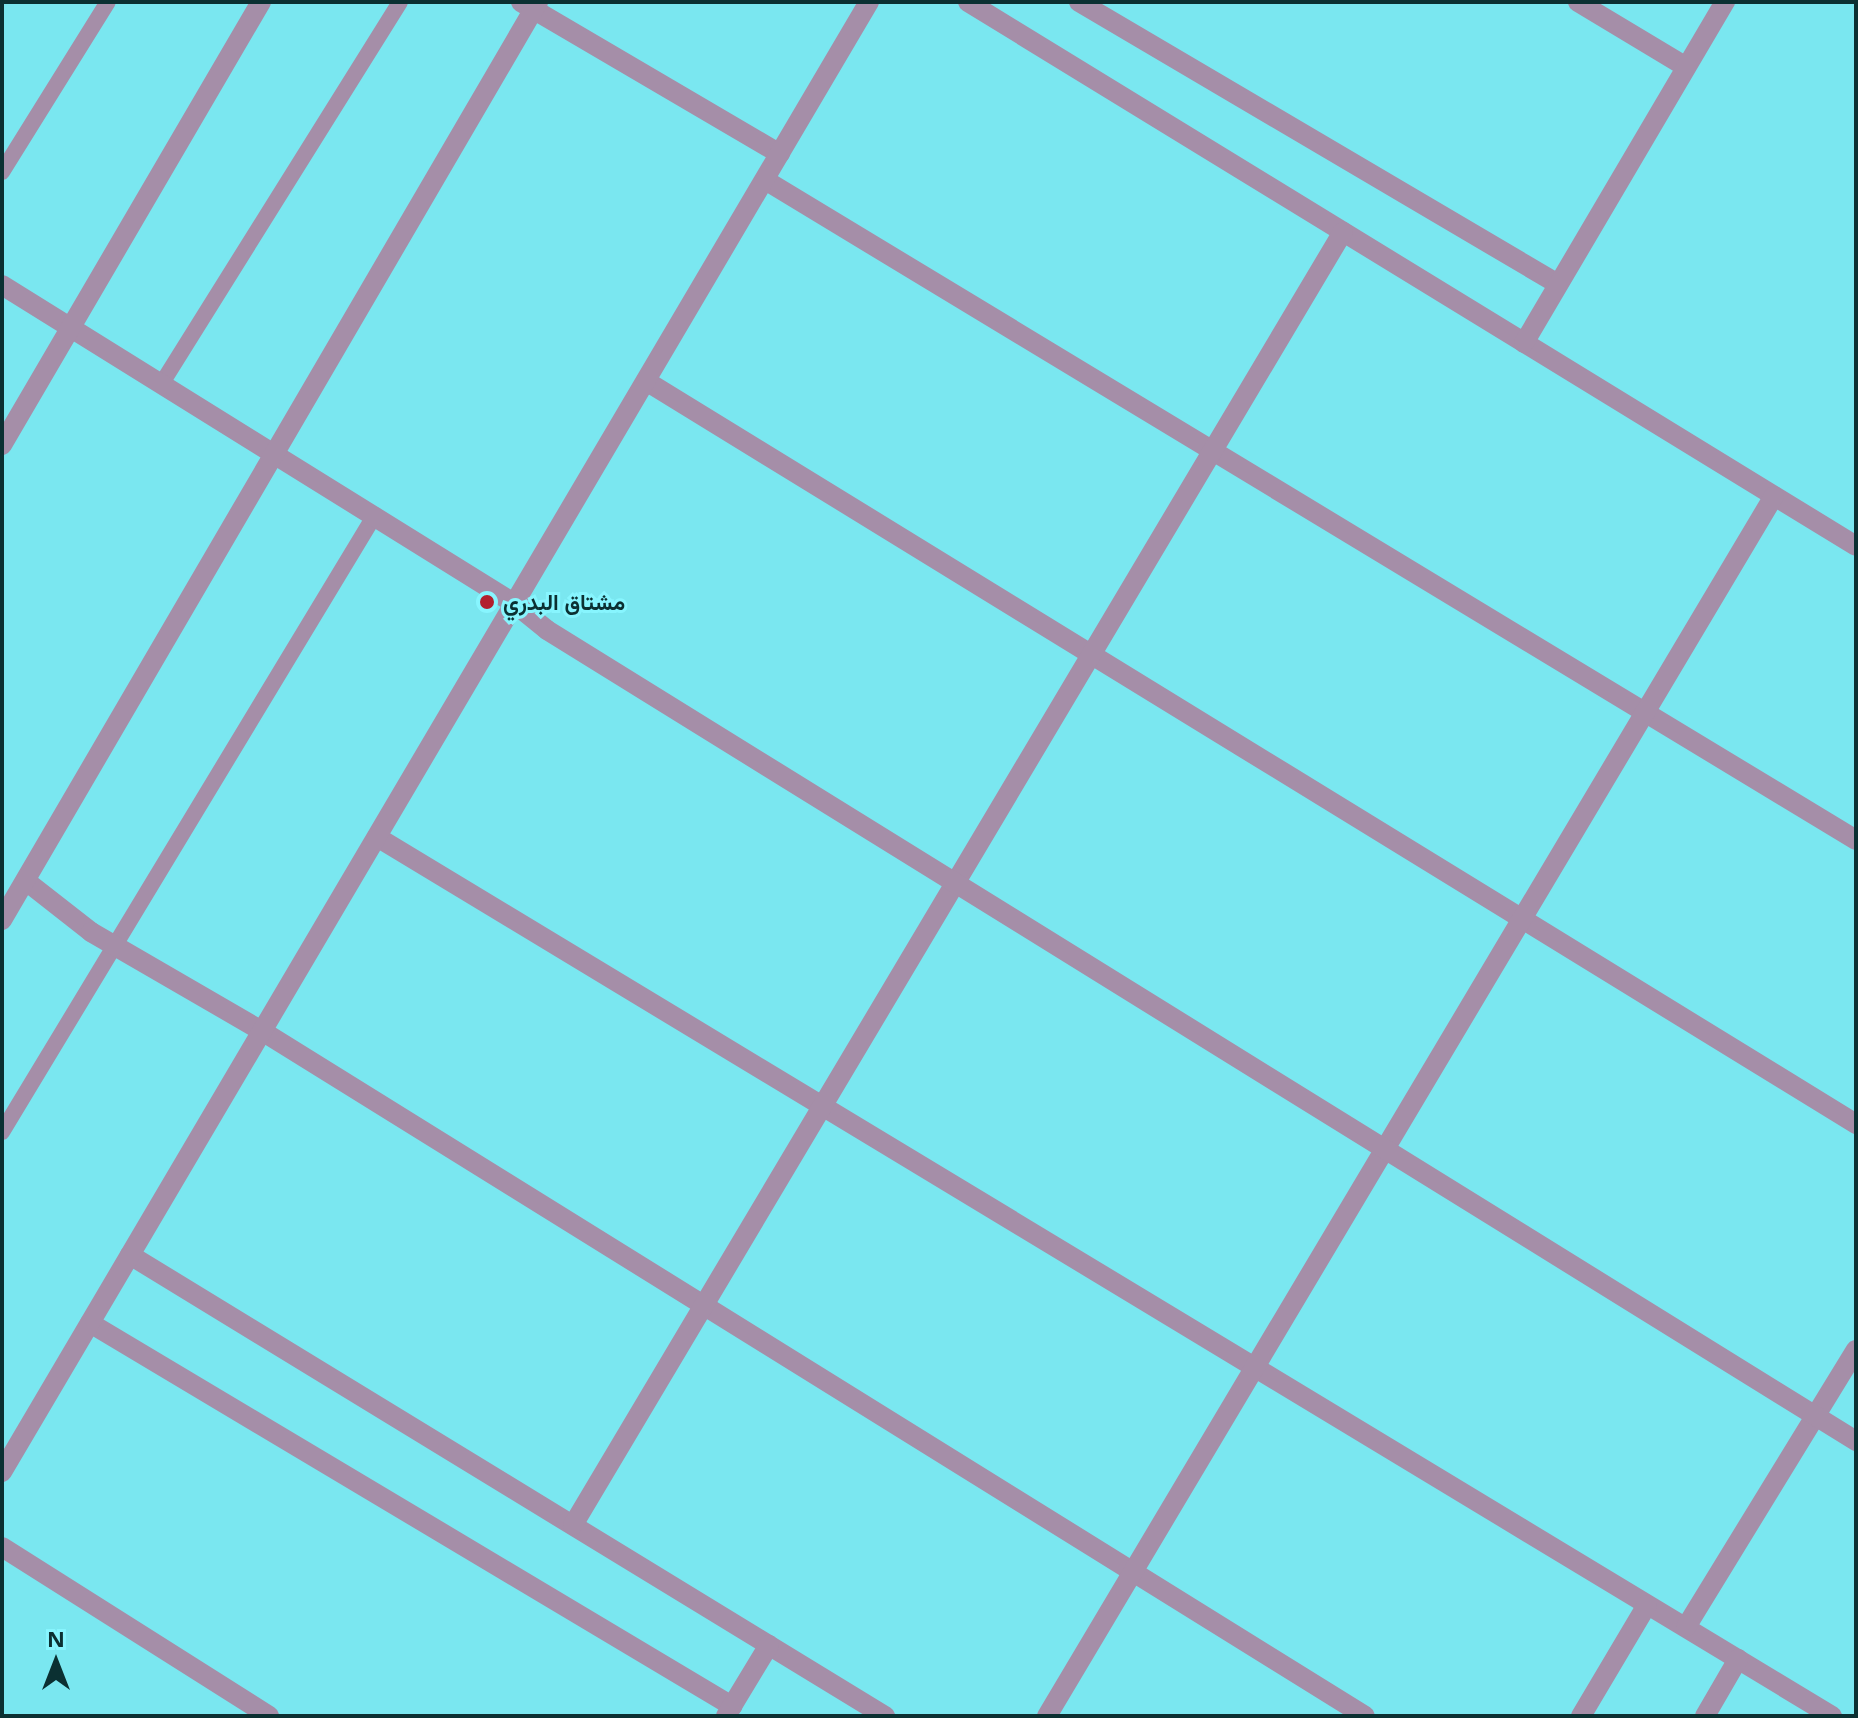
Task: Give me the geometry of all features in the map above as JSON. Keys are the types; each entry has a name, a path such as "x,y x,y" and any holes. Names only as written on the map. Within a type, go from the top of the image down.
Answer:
{"street":[{"path":"2,445 261,2"},
{"path":"2,1472 869,2"},
{"path":"968,2 1856,546"},
{"path":"1079,2 1558,284"},
{"path":"1578,2 1686,67"},
{"path":"1524,343 1725,2"},
{"path":"2,920 275,453 531,5 780,154"},
{"path":"765,180 1856,840"},
{"path":"573,1525 1343,232"},
{"path":"2,285 375,515 515,604 547,630 1856,1441"},
{"path":"646,381 1856,1124"},
{"path":"1047,1716 1774,496"},
{"path":"377,837 1832,1716"},
{"path":"26,881 115,945 262,1031 1365,1716"},
{"path":"130,1255 885,1716"},
{"path":"90,1323 729,1711 769,1645"},
{"path":"1686,1627 1856,1350"},
{"path":"2,1547 269,1716"},
{"path":"1581,1716 1647,1605"},
{"path":"1705,1716 1738,1659"}],"lane":[{"path":"2,172 108,2"},
{"path":"162,383 400,2"},
{"path":"2,1132 375,515"}],"place":[{"name":"مشتاق البدري","path":"487,602"}]}
